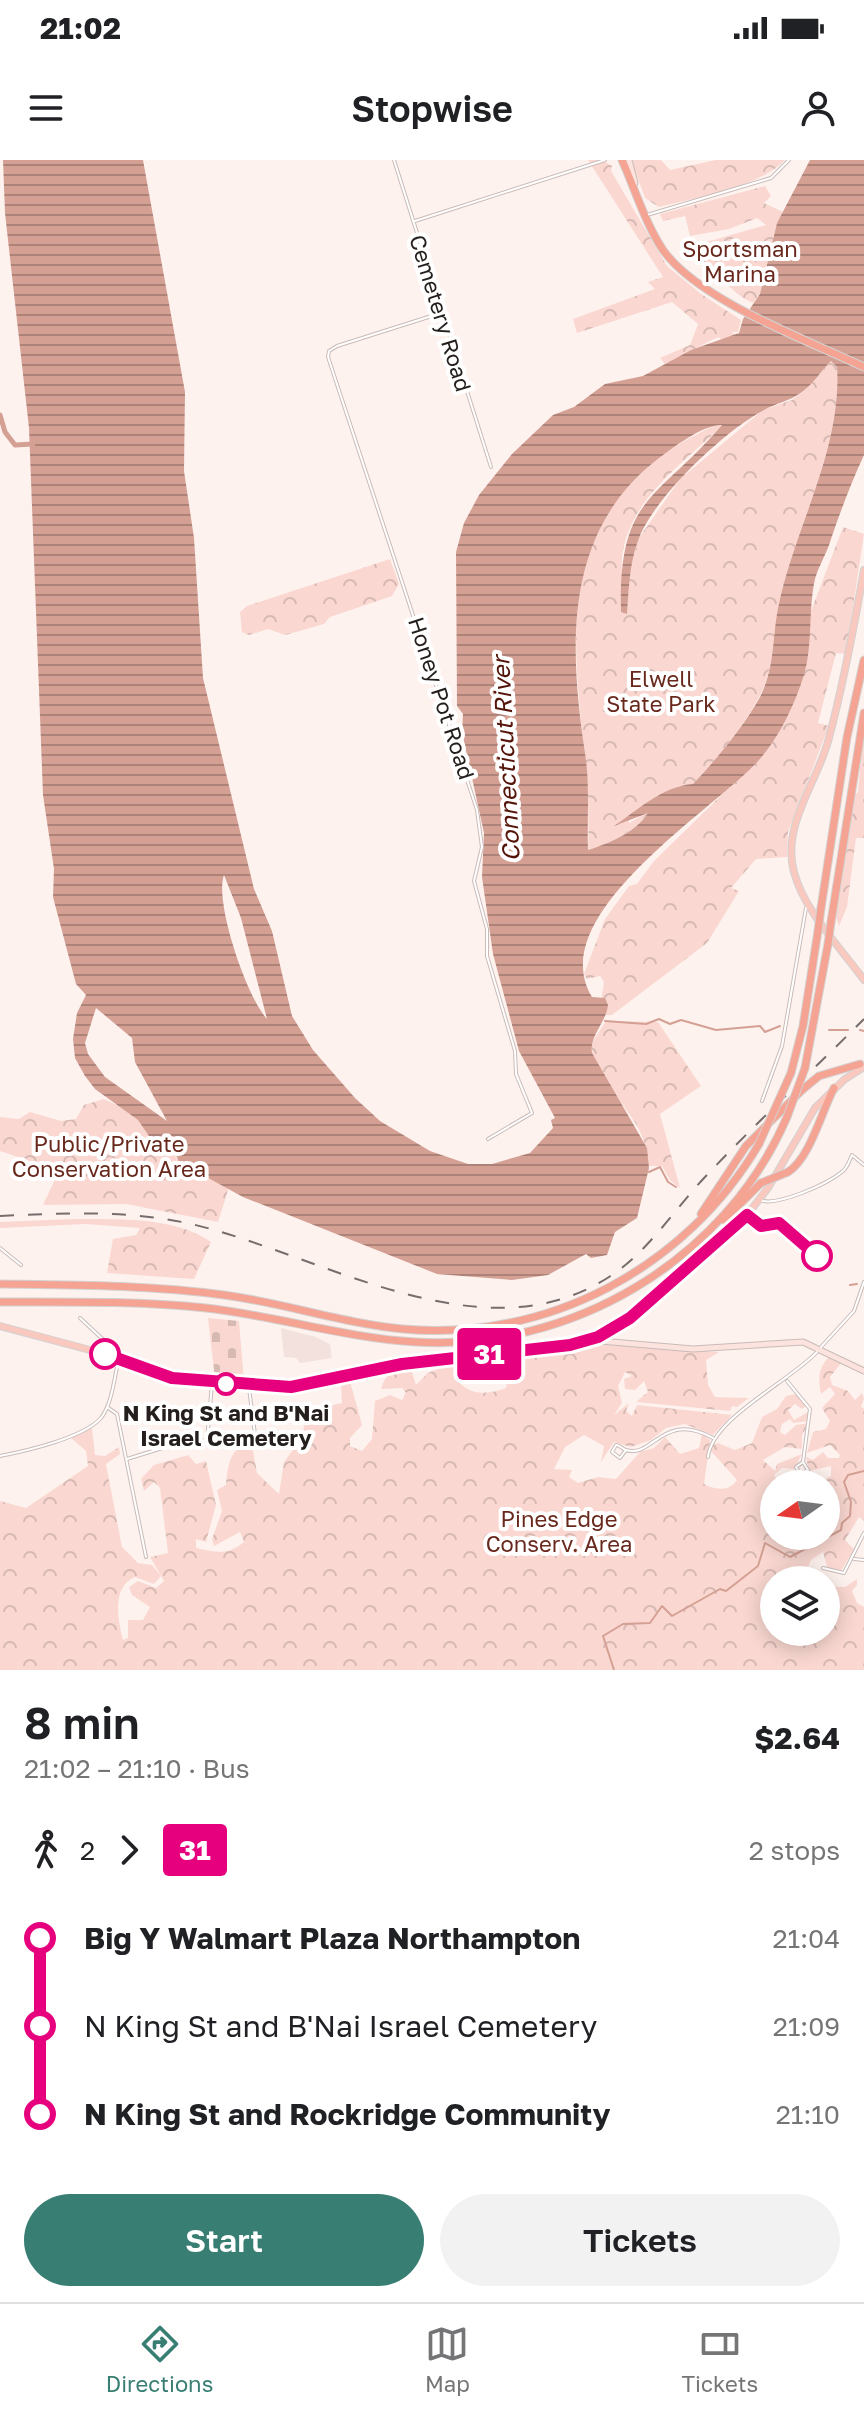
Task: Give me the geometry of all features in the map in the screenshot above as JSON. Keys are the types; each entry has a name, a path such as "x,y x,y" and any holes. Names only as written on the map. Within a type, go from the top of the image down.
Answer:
{"highway":[{"path":"622,160 657,239 676,266 699,285 864,367"},
{"path":"0,1284 113,1285 183,1290 269,1303 381,1326 445,1331 495,1326 542,1315 597,1294 635,1273 677,1242 733,1184 759,1144 791,1073 805,1016 847,737 864,660"},
{"path":"688,1250 746,1187 787,1117 805,1068 864,713"},
{"path":"635,1273 690,1227 746,1146 802,1090 819,1076 863,1064"},
{"path":"0,1302 183,1306 388,1340 474,1341 537,1330 588,1312 636,1287 688,1250 761,1183 788,1172 804,1157 819,1116 834,1088"}],"main road":[{"path":"864,570 851,648 828,743 792,835 794,873 810,905 864,979"},
{"path":"793,1144 815,1108 863,1064"},
{"path":"0,1326 111,1357 161,1376 248,1385 311,1385 402,1364 535,1350 589,1340 640,1311 760,1200 819,1099 863,1064"}],"street":[{"name":"Cemetery Road","path":"394,160 491,467"},
{"path":"414,220 605,160"},
{"path":"629,160 638,196"},
{"path":"646,216 769,179 778,174 789,160"},
{"name":"Honey Pot Road","path":"441,313 337,346 328,354 477,810 482,847 474,881 487,929 487,954 515,1051 516,1074 532,1113 488,1139"},
{"path":"762,1101 782,1046 804,915 810,905"},
{"path":"760,1200 777,1203 840,1173 852,1155 864,1165"},
{"path":"0,1248 21,1265"},
{"path":"708,1457 714,1439 743,1407 786,1380 851,1317 864,1282"},
{"path":"80,1318 110,1346 111,1357"},
{"path":"589,1340 717,1349 795,1342 820,1348 864,1371"},
{"path":"0,1456 70,1435 98,1420 107,1407 119,1360"},
{"path":"786,1380 810,1409 803,1462"},
{"path":"127,1459 172,1445 207,1440 212,1382"},
{"path":"248,1385 256,1442"},
{"path":"107,1407 117,1414 146,1557"},
{"path":"626,1450 683,1428 697,1429 714,1439"},
{"path":"840,1572 844,1573 854,1559 864,1533"},
{"path":"854,1559 864,1560"}],"shaded area":[{"path":"281,1328 330,1344 332,1358 300,1363 296,1358 284,1357"}],"green space":[{"path":"588,160 602,160 612,166 611,171 667,266 701,294 741,320 738,332 732,332 768,362 761,369 718,337 665,364 660,358 690,345 698,324 672,302 577,333 573,319 655,289 648,282 663,277"},
{"path":"631,160 661,160 670,170 716,160 785,160 744,184 659,207 645,198"},
{"name":"Sportsman Marina","path":"765,186 771,196 764,203 783,212 777,223 760,294 753,303 734,291 702,260 682,249 766,225 757,218 729,229 690,236 685,216 663,221 660,214"},
{"name":"Elwell State Park","path":"831,361 837,367 837,398 832,429 785,579 770,665 759,697 729,742 693,784 667,791 652,800 629,816 629,823 650,811 630,831 588,850 588,801 576,651 578,602 588,556 608,512 641,471 659,457 719,423 723,425 662,481 638,513 629,531 622,558 627,614 630,566 639,538 680,479 763,410 792,400 805,390"},
{"path":"843,527 864,534 846,654 836,653 818,723 829,726 788,832 787,857 756,859 731,888 739,891 707,943 612,1015 599,1015 604,982 600,976 587,979 584,974 605,919 629,886 637,884 654,861 735,782 786,713 797,686 811,611"},
{"path":"390,559 399,584 392,596 330,617 324,624 285,635 268,629 249,635 242,632 240,612 247,606"},
{"path":"864,724 864,838 856,838 847,907 839,926 836,917 855,795 858,792"},
{"path":"606,1021 658,1022 701,1086 660,1114 680,1188 670,1180 662,1166 647,1166 646,1149 640,1133 594,1059 591,1044"},
{"name":"Public/Private Conservation Area","path":"104,1099 136,1114 169,1144 177,1159 229,1187 218,1222 126,1204 43,1205 59,1171 0,1151 0,1117 19,1119 30,1112 61,1121 76,1119 84,1105"},
{"path":"73,1219 163,1223 180,1227 211,1242 194,1279 107,1273 113,1239 136,1235 140,1228 85,1224 0,1228 0,1222"},
{"path":"208,1318 239,1321 244,1381 215,1379"},
{"name":"Pines Edge Conserv. Area","path":"597,1344 719,1352 706,1360 708,1385 715,1397 749,1398 737,1407 732,1406 730,1411 636,1402 648,1392 644,1381 635,1390 625,1389 624,1379 632,1376 625,1372 618,1386 622,1403 614,1415 629,1403 626,1411 632,1416 637,1405 732,1415 713,1435 685,1424 666,1428 651,1440 631,1447 614,1442 601,1462 604,1446 584,1435 565,1447 554,1469 572,1470 569,1477 578,1483 598,1477 616,1479 640,1452 654,1448 665,1437 680,1454 699,1448 702,1434 710,1440 704,1484 718,1489 726,1488 737,1480 710,1450 711,1445 718,1443 735,1450 752,1443 762,1417 777,1409 786,1396 796,1394 806,1406 802,1409 795,1404 788,1410 794,1420 808,1412 809,1421 793,1423 790,1419 782,1424 780,1432 785,1435 796,1425 809,1423 802,1435 802,1449 785,1447 763,1460 774,1470 760,1470 760,1550 840,1550 840,1470 831,1470 831,1466 809,1470 806,1457 813,1460 823,1452 828,1458 839,1458 840,1455 830,1445 807,1453 813,1432 826,1429 830,1421 822,1408 835,1394 830,1387 821,1394 821,1369 830,1356 842,1362 830,1377 832,1385 848,1391 855,1400 862,1393 864,1399 861,1406 864,1409 864,1521 859,1517 845,1540 854,1549 841,1571 840,1566 827,1566 823,1552 811,1560 808,1566 760,1566 760,1646 840,1646 840,1587 857,1579 852,1591 857,1603 864,1607 864,1670 0,1670 0,1501 26,1508 88,1466 86,1451 71,1438 92,1428 95,1455 105,1456 119,1447 120,1454 106,1464 122,1547 138,1563 152,1565 161,1576 154,1584 135,1577 122,1588 118,1605 123,1640 128,1638 128,1620 143,1620 150,1607 132,1595 129,1587 138,1581 156,1588 164,1581 150,1557 168,1553 160,1488 154,1482 144,1491 141,1479 154,1465 188,1455 196,1464 206,1461 216,1505 206,1542 196,1539 196,1548 227,1551 244,1542 240,1532 214,1546 212,1539 222,1511 217,1490 226,1485 229,1463 234,1452 244,1444 251,1440 257,1473 279,1494 284,1462 303,1436 305,1411 342,1403 341,1386 350,1381 362,1425 350,1438 350,1446 362,1451 372,1439 375,1401 390,1395 402,1400 406,1393 402,1388 381,1389 385,1379 395,1370 410,1366 416,1385 428,1373 457,1361 461,1370 456,1378 461,1384 472,1391 492,1392 506,1388 513,1357"},
{"path":"802,1454 794,1469 775,1470 777,1464"}],"water":[{"name":"Connecticut River","path":"3,160 143,160 185,392 184,471 194,538 203,678 254,889 272,931 292,1016 313,1050 380,1121 430,1151 468,1164 492,1164 530,1153 553,1128 551,1120 555,1118 519,1051 493,954 482,877 484,833 462,732 463,714 457,706 456,552 464,523 479,495 512,454 553,415 574,407 605,384 643,376 691,350 739,333 743,319 760,294 777,223 810,160 864,160 864,455 815,579 809,652 800,687 780,731 759,760 673,836 611,899 591,933 583,965 592,997 605,998 608,1005 593,1041 592,1053 647,1148 649,1168 637,1218 615,1232 607,1255 591,1258 586,1254 548,1275 512,1280 437,1274 243,1197 179,1162 176,1155 151,1139 138,1120 95,1089 85,1076 75,1058 73,1039 77,1013 86,995 76,984 53,897 54,869 43,795 29,428 5,213","holes":["831,361 837,367 837,398 832,429 785,578 771,664 760,697 729,742 693,784 672,789 652,799 614,826 648,813 637,826 588,850 587,777 576,672 576,632 580,593 589,555 605,520 628,487 659,458 698,432 722,425 646,503 634,521 626,544 622,573 621,612 627,614 630,577 638,541 646,524 673,487 729,433 764,410 802,392","224,875 241,918 267,1019 250,991 234,949 222,888","96,1008 132,1038 135,1062 167,1121 105,1077 88,1054 85,1043"]}],"waterway":[{"path":"0,415 5,432 15,445 33,444"},
{"path":"605,1021 646,1024 659,1019 670,1024 681,1020 716,1030 760,1026 765,1032 780,1026"},
{"path":"829,1030 848,1030"},
{"path":"860,1030 864,1031"},
{"path":"649,1172 660,1167 668,1182 676,1187"},
{"path":"850,1285 857,1284"},
{"path":"614,1670 603,1636 623,1624 650,1623 662,1606 672,1616 720,1589 726,1591 758,1566 765,1543 790,1557 841,1530 842,1523 850,1516 851,1502 844,1482 848,1475 864,1471"}],"railway":[{"path":"0,1216 94,1214 163,1219 237,1237 399,1292 453,1304 507,1308 559,1300 609,1277 623,1267 724,1157 864,1019"}],"bus line":[{"name":"31","path":"105,1354 150,1373 172,1378 248,1385 311,1385 402,1364 560,1347 598,1337 640,1311 747,1215 761,1226 779,1223 817,1256"}],"place":[{"name":"N King St and B'Nai Israel Cemetery","path":"226,1384"}]}
